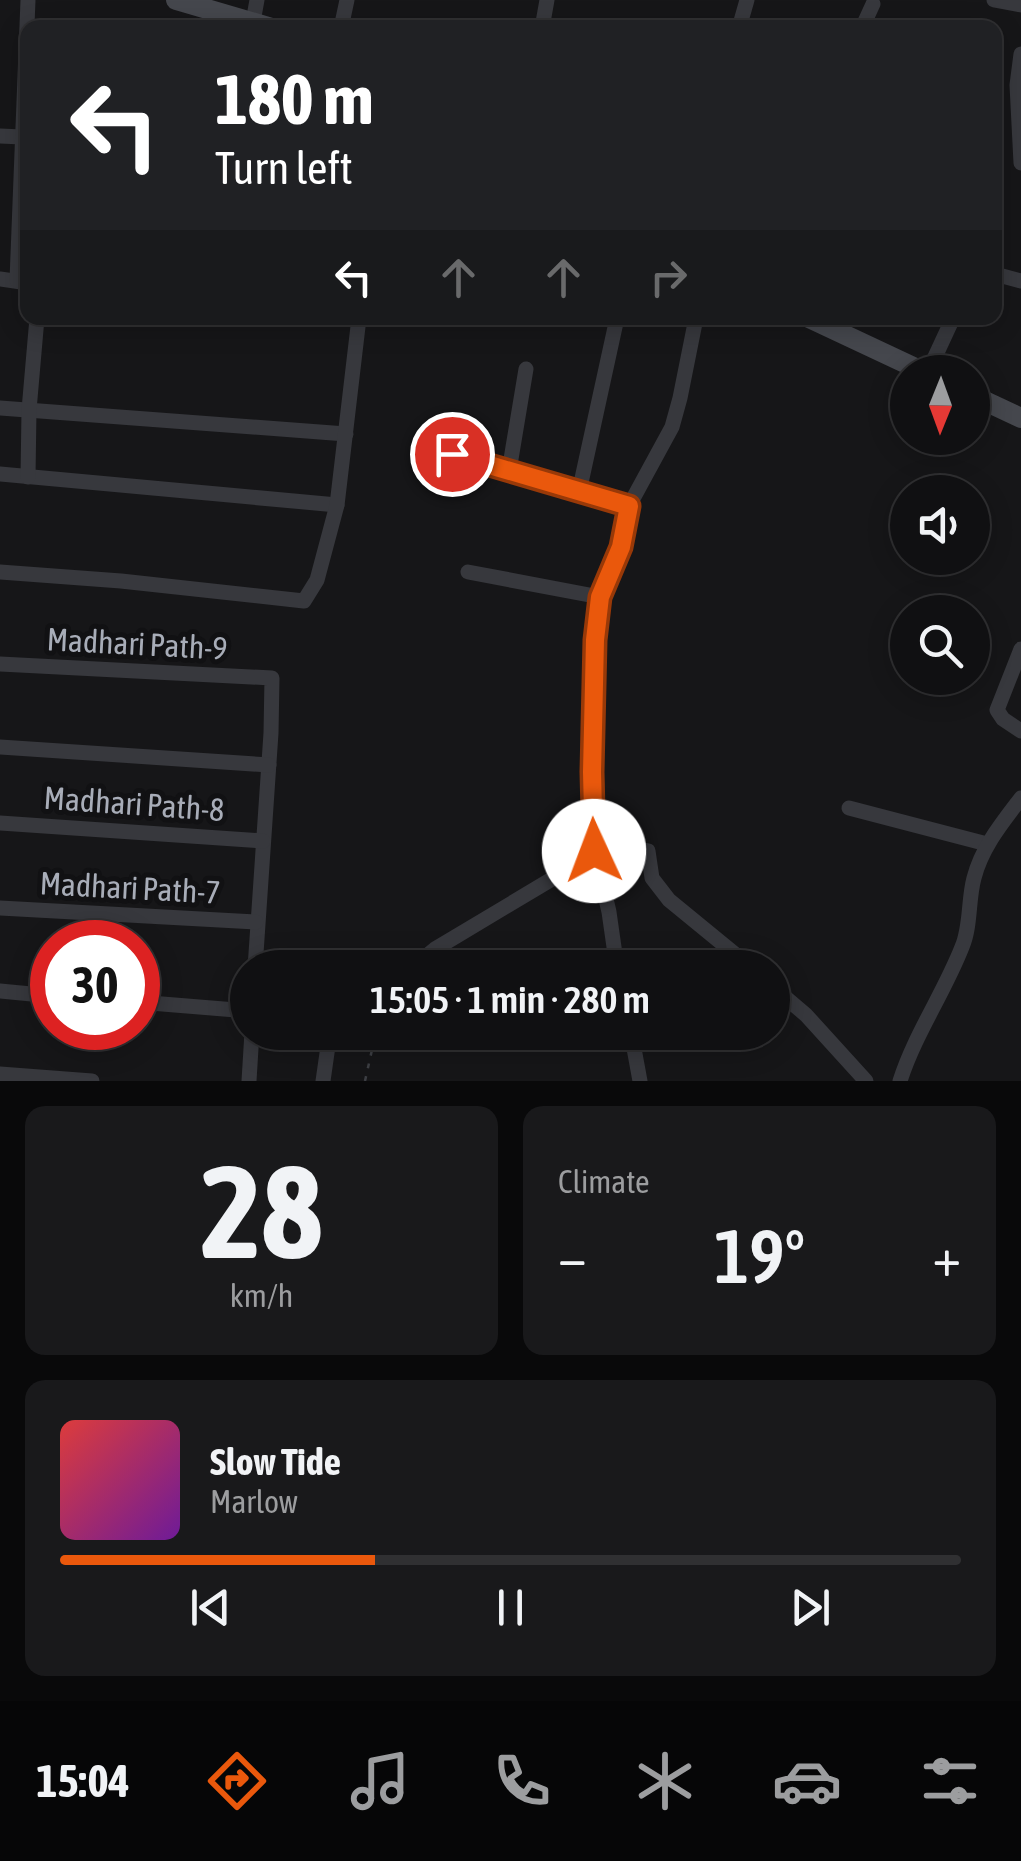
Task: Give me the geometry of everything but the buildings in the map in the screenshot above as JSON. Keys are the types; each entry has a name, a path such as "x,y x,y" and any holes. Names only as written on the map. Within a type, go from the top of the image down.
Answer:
{"street":[{"path":"176,0 245,20"},
{"path":"994,0 1021,5"},
{"path":"866,20 873,4"},
{"path":"1021,54 1021,163"},
{"path":"28,477 36,325"},
{"path":"0,572 121,580 304,601 317,580 337,506 358,325"},
{"path":"580,492 612,325"},
{"path":"614,950 594,851 595,640 600,597 621,547 629,506 672,427 695,325"},
{"path":"824,325 890,355"},
{"path":"934,355 950,325"},
{"path":"509,471 526,369"},
{"path":"990,404 1021,418"},
{"path":"0,408 346,434"},
{"path":"452,454 629,506"},
{"path":"0,474 337,506"},
{"path":"468,572 600,597"},
{"path":"1021,649 997,710 1021,731"},
{"name":"Madhari Path-9","path":"0,664 272,678 269,764"},
{"path":"0,747 269,764 255,950"},
{"path":"900,1081 909,1054 964,943 974,878 986,844 1021,798"},
{"path":"849,808 986,844"},
{"name":"Madhari Path-8","path":"0,823 264,841"},
{"path":"434,950 594,851 632,848 648,851 652,878 669,900 730,950"},
{"name":"Madhari Path-7","path":"0,908 256,922"},
{"path":"0,992 30,994"},
{"path":"790,1001 866,1081"},
{"path":"160,1004 230,1010"},
{"path":"249,1081 251,1050"},
{"path":"324,1081 328,1050"},
{"path":"634,1050 640,1081"},
{"path":"0,1074 92,1081"}],"path":[{"path":"366,1081 372,1050"}],"route":[{"path":"452,454 629,506 621,547 600,597 595,640 594,851"}]}
